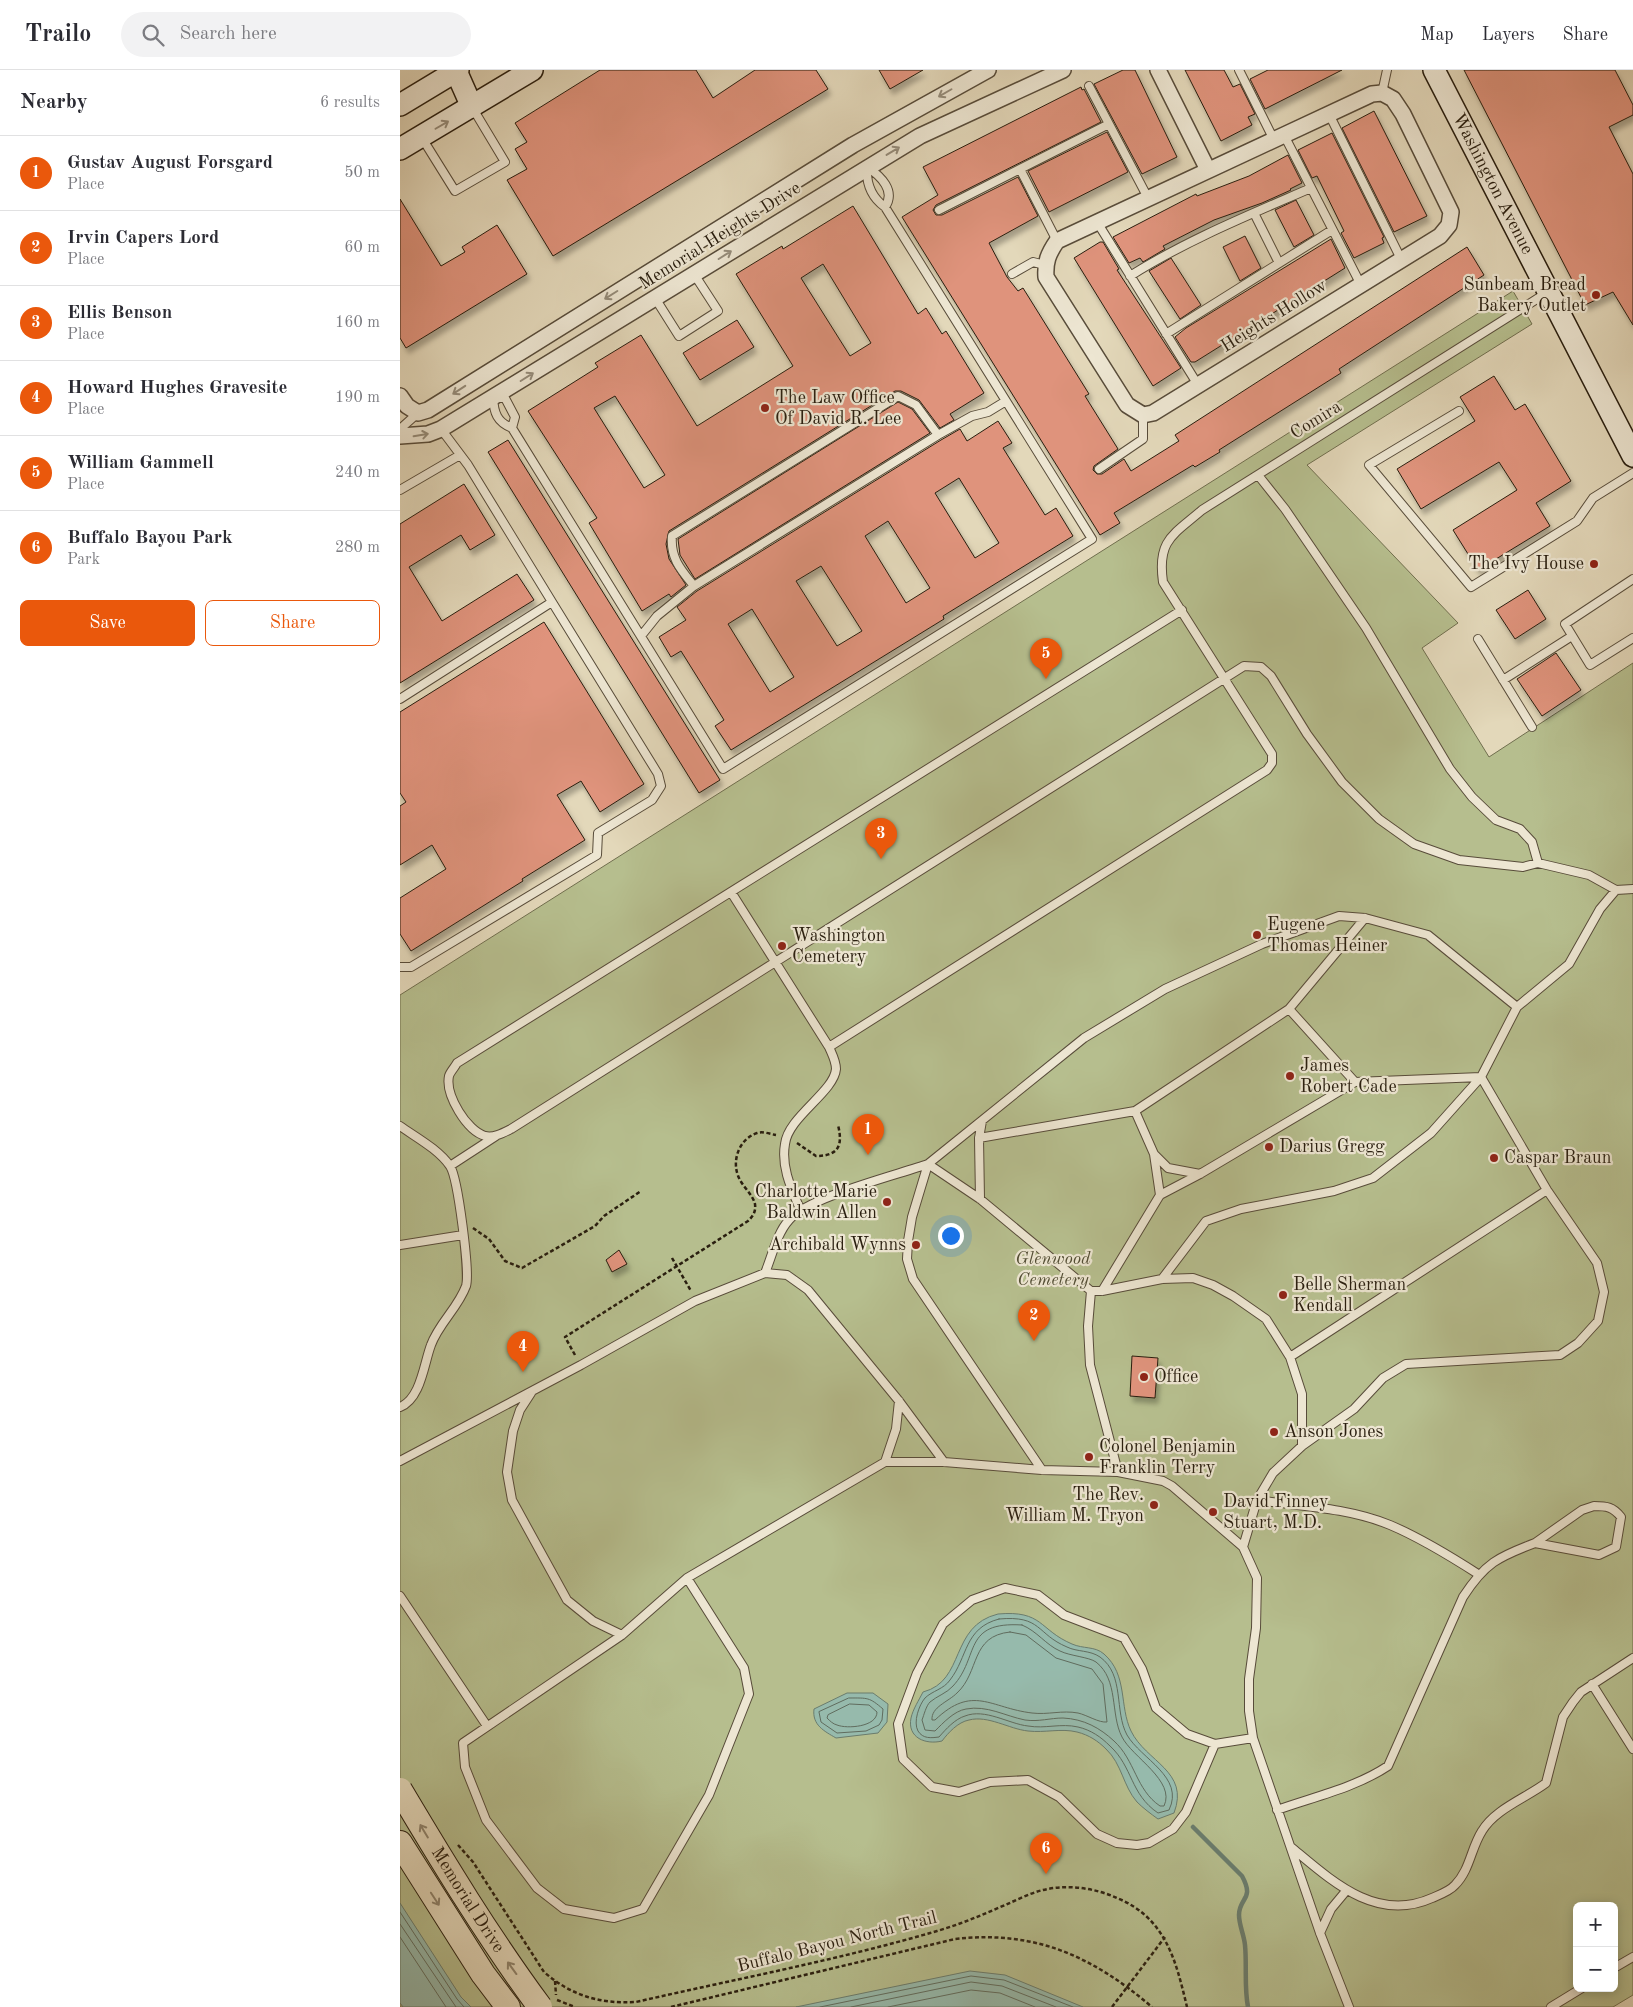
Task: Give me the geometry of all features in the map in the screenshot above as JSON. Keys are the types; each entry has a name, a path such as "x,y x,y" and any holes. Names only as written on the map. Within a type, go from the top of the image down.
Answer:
{"main road":[{"path":"400,149 532,70"},
{"name":"Washington Avenue","path":"1434,70 1633,456"},
{"path":"400,105 457,71 472,107"},
{"name":"Memorial Drive","path":"400,1790 448,1870 506,1960 540,2007"},
{"name":"Memorial Drive","path":"400,1843 484,1974 508,2007"}],"street":[{"name":"Memorial Heights Drive","path":"423,412 853,145 988,70"},
{"name":"Memorial Heights Drive","path":"400,436 428,434 441,430 920,136 1063,70"},
{"path":"1158,70 1208,170"},
{"path":"1143,415 1127,405 1046,277 1045,265 1048,254 1057,241 1372,94 1382,93"},
{"name":"Heights Hollow","path":"1143,415 1153,412 1198,385 1440,236 1448,226 1451,212 1403,114 1392,99 1382,93"},
{"path":"853,145 867,167"},
{"path":"681,252 694,274"},
{"path":"480,377 493,398"},
{"path":"400,396 407,406 423,412 441,430"}],"lane":[{"path":"1240,70 1311,188 1361,284"},
{"path":"1382,93 1387,70"},
{"path":"1089,86 1148,198"},
{"path":"422,137 455,191 504,162 472,107"},
{"path":"1329,114 1401,259"},
{"path":"939,210 1109,124"},
{"path":"512,428 515,417 505,398 493,398 494,412 501,423 512,428 723,769 1092,539 894,221 866,182 867,167 879,174 890,193 890,201 885,207"},
{"path":"1020,169 1057,241"},
{"path":"1130,276 1160,258 1311,188"},
{"path":"1254,213 1279,263"},
{"path":"1096,222 1198,385"},
{"path":"1166,334 1332,230"},
{"path":"1012,274 1033,262 1045,265"},
{"path":"654,298 678,336 718,312 694,274"},
{"name":"Comira","path":"829,1047 1267,770 1272,763 1272,754 1163,582 1161,562 1168,539 1202,510 1549,291"},
{"path":"694,586 677,566 670,550 672,536 898,396 916,405 938,435"},
{"path":"641,636 657,616 694,586 938,435 972,416 988,412 1006,401"},
{"path":"1458,410 1369,465 1471,587 1578,521 1593,498 1633,473"},
{"path":"400,429 423,412"},
{"path":"1099,468 1143,439 1143,415"},
{"path":"400,967 411,967 597,855 598,833 652,800 660,786 658,774 468,465 441,430"},
{"path":"400,490 460,455"},
{"path":"1258,475 1285,509 1366,628 1450,769 1472,797 1496,820 1520,829 1532,842 1538,863"},
{"path":"1633,579 1565,624 1590,665 1633,638"},
{"path":"400,699 552,602"},
{"path":"498,1135 486,1136 474,1131 464,1120 450,1092 449,1076 457,1063 1182,610"},
{"path":"1503,680 1572,636"},
{"path":"1478,638 1532,727"},
{"path":"450,1166 776,962 1224,676 1244,666 1261,667 1272,676 1308,734 1342,782 1379,819 1414,844 1459,860 1522,867 1538,863 1589,875 1616,890 1633,889"},
{"path":"1162,1279 1206,1221 1241,1208 1334,1191 1373,1178 1431,1133 1481,1077 1516,1007 1569,964 1600,910 1616,890"},
{"path":"732,892 834,1058 836,1069 832,1079 792,1127 786,1138 784,1163 790,1187 800,1209"},
{"path":"765,1273 788,1220 800,1209 820,1200 928,1164 1084,1038 1164,989 1262,944 1339,916 1365,918 1428,935 1516,1007"},
{"path":"979,1138 1135,1111 1289,1008 1365,918"},
{"path":"1289,1008 1355,1082"},
{"path":"1102,1291 1160,1195 1200,1174 1355,1082 1481,1077"},
{"path":"1243,1547 1257,1500 1273,1473 1302,1446 1354,1409 1383,1378 1406,1364 1560,1355 1578,1343 1598,1321 1604,1292 1597,1263 1547,1190 1481,1077"},
{"path":"1135,1111 1154,1154 1160,1195"},
{"path":"980,1199 979,1138 982,1121"},
{"path":"400,1126 442,1155 450,1166 457,1187 467,1284 457,1304 435,1334 416,1390 404,1406 400,1407"},
{"path":"1154,1154 1168,1168 1200,1174"},
{"path":"928,1164 980,1199 1091,1291 1102,1291 1162,1279 1193,1278 1213,1285 1233,1296 1266,1319 1290,1357 1302,1394 1302,1446"},
{"path":"928,1164 912,1217 908,1241 907,1259 913,1279 1042,1470"},
{"path":"1290,1357 1547,1190"},
{"path":"400,1245 463,1235"},
{"path":"400,1461 581,1365 697,1300 765,1273 787,1275 808,1290 899,1401 944,1462"},
{"path":"1091,1291 1088,1326 1090,1365 1118,1472"},
{"path":"532,1391 520,1410 513,1431 507,1472 512,1500 567,1600 593,1621 622,1634"},
{"path":"885,1462 896,1429 899,1401"},
{"path":"687,1578 744,1668 749,1694 709,1795 643,1909 614,1918 564,1909 537,1888 486,1820 465,1767 463,1743 622,1634 687,1578 885,1462 944,1462 1042,1470 1118,1472 1163,1481 1172,1486 1243,1547 1257,1578 1256,1628 1249,1679 1249,1711 1253,1738 1320,1933 1349,2007"},
{"path":"1257,1500 1339,1512 1389,1524 1429,1544 1478,1574"},
{"path":"1277,1810 1350,1785 1375,1775 1388,1766 1463,1598 1478,1574 1504,1555 1535,1543 1582,1510 1594,1506 1607,1506 1615,1510 1621,1517 1616,1547 1599,1555 1535,1543"},
{"path":"1215,1744 1186,1812 1173,1829 1149,1843 1137,1845 1117,1843 1097,1834 1059,1797 1028,1780 990,1782 959,1792 932,1786 903,1759 898,1724 917,1672 943,1624 972,1600 1005,1588 1038,1595 1064,1615 1124,1638 1142,1669 1156,1708 1187,1734 1215,1744 1253,1738"},
{"path":"400,1596 487,1726"},
{"path":"1289,1846 1346,1891 1383,1905 1415,1906 1455,1886 1470,1863 1482,1830 1493,1818 1546,1783 1563,1717 1581,1692 1633,1658"},
{"path":"1592,1684 1633,1749"},
{"path":"1320,1933 1331,1909 1346,1891"},
{"path":"1618,1966 1633,1957"},
{"path":"1551,2007 1575,1992"}],"path":[{"path":"581,1365 565,1336 677,1267 753,1216 754,1202 738,1177 735,1165 737,1152 744,1141 757,1133 764,1132 786,1138 816,1156 824,1156 838,1148 842,1140 838,1125"},
{"path":"462,1226 476,1228 489,1239 505,1262 522,1268 595,1226 604,1216 641,1191"},
{"path":"672,1258 697,1300"},
{"name":"Buffalo Bayou North Trail","path":"481,1875 535,1960 555,1982 581,1996 600,2001 636,2002 860,1953 967,1921 1031,1893 1062,1887 1096,1891 1117,1897 1133,1906 1150,1920 1164,1937 1177,1962 1187,2007"},
{"path":"672,2007 955,1939 984,1936 1019,1939 1052,1946 1082,1959 1128,1986 1152,2007"},
{"path":"1112,2007 1164,1937"},
{"path":"555,1982 556,1999 575,2007"}],"green space":[{"name":"Glenwood Cemetery","path":"1513,291 1532,324 1307,465 1458,623 1422,648 1489,757 1633,663 1633,1995 1613,2007 400,2007 400,995"}],"water":[{"path":"998,1614 1024,1615 1032,1618 1061,1639 1080,1647 1100,1651 1112,1662 1120,1681 1127,1721 1131,1731 1146,1751 1164,1768 1176,1787 1177,1799 1174,1813 1158,1819 1137,1802 1132,1796 1116,1761 1103,1746 1081,1733 1065,1730 1028,1731 984,1719 976,1719 957,1725 942,1741 924,1741 915,1735 912,1731 911,1718 923,1692 937,1686 946,1677 964,1641 972,1630 982,1620"},
{"path":"847,1693 873,1693 888,1704 887,1722 878,1733 836,1738 820,1727 815,1719 814,1709"},
{"path":"400,1903 461,1997 471,2007 403,2007 400,2003"},
{"path":"970,1971 1005,1975 1083,2007 796,2007"}],"building":[{"path":"600,70 696,70 713,98 755,70 816,70 828,89 553,256 507,180 527,169 515,149 527,142 515,123"},
{"path":"879,70 923,70 890,89"},
{"path":"1123,70 1135,70 1177,157 1142,174 1094,84"},
{"path":"1185,70 1224,70 1233,87 1240,84 1255,114 1248,117 1252,125 1221,141"},
{"path":"1268,70 1342,70 1265,109 1250,79"},
{"path":"1464,70 1615,70 1633,105 1633,115 1609,127 1633,174 1633,325 1613,292 1585,305"},
{"path":"1081,87 1082,90 1084,89 1101,122 936,205 933,210 936,215 942,215 1018,177 1038,216 989,243 1007,277 1018,291 1023,288 1089,394 1085,396 1118,449 1094,466 1093,470 1097,474 1102,474 1124,459 1131,471 1179,441 1175,435 1467,247 1484,275 1339,369 1341,373 1219,450 1220,452 1195,467 1193,465 1114,513 1120,523 1100,535 902,217 938,195 923,167"},
{"path":"1374,111 1427,216 1394,232 1342,128"},
{"path":"1107,132 1128,172 1049,212 1028,171"},
{"path":"1332,133 1384,237 1382,238 1384,243 1354,258 1341,233 1344,231 1317,176 1312,178 1298,150"},
{"path":"1288,155 1302,183 1262,203 1214,220 1163,246 1165,249 1143,262 1140,258 1129,263 1113,237 1196,194 1197,196 1249,176"},
{"path":"400,199 441,266 465,252 462,247 497,225 527,274 406,348 400,338"},
{"path":"1296,200 1314,235 1294,247 1275,210"},
{"path":"853,206 918,314 926,308 942,334 946,331 984,393 950,414 954,420 940,428 919,400 901,391 895,391 669,531 666,544 669,559 686,585 671,597 669,594 642,611 589,523 597,518 528,411 598,367 595,363 641,335 697,426 793,366 736,274 782,246 783,249","holes":["823,264 871,343 850,356 801,278","615,396 665,475 644,488 594,408"]},
{"path":"1245,236 1261,268 1240,281 1223,247"},
{"path":"1331,239 1345,268 1195,362 1191,362 1175,337 1186,328"},
{"path":"1103,242 1119,269 1117,270 1181,368 1153,386 1074,258"},
{"path":"1171,258 1201,305 1180,319 1149,271"},
{"path":"737,320 754,347 700,380 683,353"},
{"path":"1494,376 1515,410 1525,404 1571,481 1536,503 1550,526 1478,570 1453,530 1517,490 1499,462 1421,509 1397,469 1475,421 1460,397"},
{"path":"898,402 912,409 930,433 695,579 680,555 678,539"},
{"path":"998,421 1012,443 1003,448 1045,515 1056,508 1073,536 943,616 944,619 731,750 715,726 724,720 681,651 671,657 659,637 686,620 677,607 697,591 960,429 967,441","holes":["959,478 999,543 975,558 935,493","888,521 930,588 906,603 865,536","821,566 862,631 837,646 796,581","752,609 794,677 770,692 728,624"]},
{"path":"508,440 720,780 699,793 488,452"},
{"path":"464,484 495,535 470,550 461,535 409,567 442,621 517,574 534,600 400,683 400,524"},
{"path":"1528,590 1546,619 1515,639 1496,610"},
{"path":"544,622 644,784 600,812 581,781 557,795 585,840 411,951 400,934 400,898 446,869 432,845 400,865 400,806 406,802 400,793 400,712"},
{"path":"1556,653 1581,690 1542,716 1517,679"},
{"path":"619,1250 627,1264 612,1272 606,1260"},
{"name":"Office","path":"1132,1356 1158,1358 1155,1398 1130,1396"}],"waterway":[{"path":"1193,1827 1242,1876 1246,1884 1247,1894 1241,1905 1239,1915 1245,1945 1248,2007"}],"place":[{"name":"Sunbeam Bread Bakery Outlet","path":"1596,295"},
{"name":"The Law Office Of David R. Lee","path":"765,408"},
{"name":"The Ivy House","path":"1594,564"},
{"name":"William Gammell","path":"1046,679"},
{"name":"Ellis Benson","path":"881,859"},
{"name":"Eugene Thomas Heiner","path":"1257,935"},
{"name":"Washington Cemetery","path":"782,946"},
{"name":"James Robert Cade","path":"1290,1076"},
{"name":"Darius Gregg","path":"1269,1147"},
{"name":"Gustav August Forsgard","path":"868,1155"},
{"name":"Caspar Braun","path":"1494,1158"},
{"name":"Charlotte Marie Baldwin Allen","path":"887,1202"},
{"name":"Archibald Wynns","path":"916,1245"},
{"name":"Belle Sherman Kendall","path":"1283,1295"},
{"name":"Irvin Capers Lord","path":"1034,1341"},
{"name":"Howard Hughes Gravesite","path":"523,1372"},
{"name":"Office","path":"1144,1377"},
{"name":"Anson Jones","path":"1274,1432"},
{"name":"Colonel Benjamin Franklin Terry","path":"1089,1457"},
{"name":"The Rev. William M. Tryon","path":"1154,1505"},
{"name":"David Finney Stuart, M.D.","path":"1213,1512"},
{"name":"Buffalo Bayou Park","path":"1046,1874"}]}
